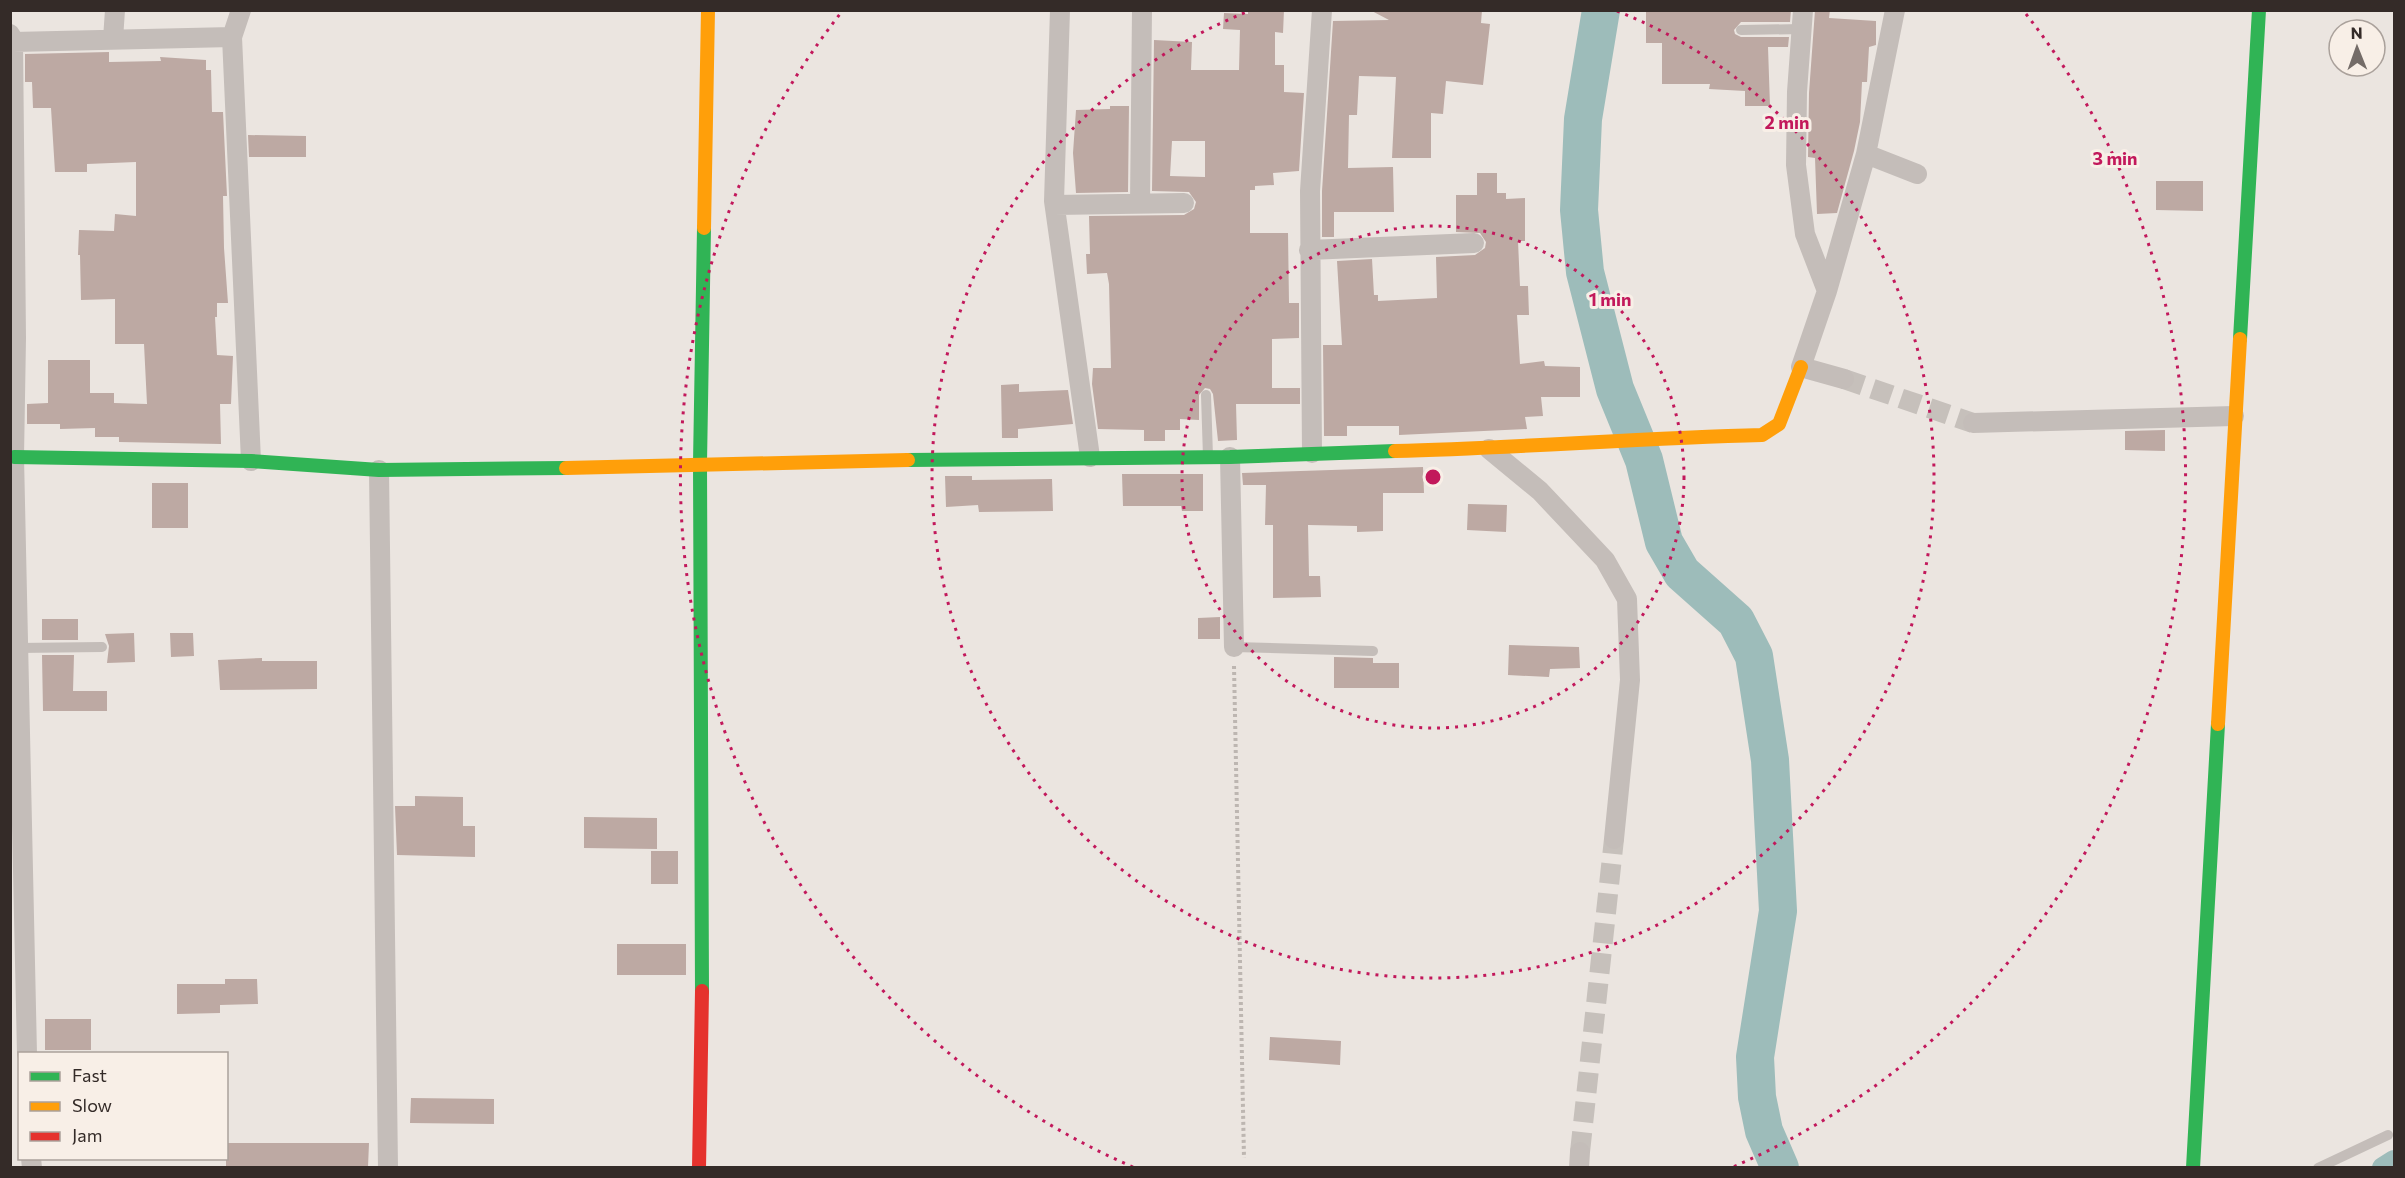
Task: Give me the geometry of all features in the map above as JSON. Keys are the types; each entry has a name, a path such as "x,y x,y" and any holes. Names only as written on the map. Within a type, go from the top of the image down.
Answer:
{"street":[{"path":"113,39 115,10"},
{"path":"241,10 232,37 251,461"},
{"path":"699,1167 703,958 700,463 708,10"},
{"path":"1060,10 1055,205 1090,458"},
{"path":"1140,203 1142,10"},
{"path":"1312,453 1310,190 1322,10"},
{"path":"14,456 251,461 379,470 528,469 700,463 1230,458 1312,453 1489,450 1621,439 1762,435 1779,424 1827,291 1866,154 1895,10"},
{"path":"2193,1167 2234,416 2259,10"},
{"path":"1802,20 1797,92 1797,165 1805,234 1827,291"},
{"path":"27,1052 18,987 18,648 12,431 12,38 232,37"},
{"path":"1866,154 1917,174"},
{"path":"1055,205 1184,203"},
{"path":"1309,250 1473,243"},
{"path":"1801,367 1845,379"},
{"path":"1972,423 2234,416"},
{"path":"1489,450 1540,491 1581,534 1605,561 1627,599 1630,680 1614,839"},
{"path":"1230,458 1234,647"},
{"path":"379,470 388,1167"}],"lane":[{"path":"1741,30 1802,20"},
{"path":"1206,396 1208,458"},
{"path":"18,648 102,647"},
{"path":"1234,647 1373,651"},
{"path":"2318,1167 2388,1136"}],"path":[{"path":"1234,647 1244,1158"}],"building":[{"path":"1248,10 1284,10 1283,33 1275,32 1275,65 1284,65 1284,92 1304,93 1299,171 1273,173 1274,185 1255,186 1255,190 1250,190 1250,233 1288,233 1289,303 1299,303 1299,338 1272,339 1272,388 1300,388 1300,404 1236,404 1237,440 1218,441 1213,394 1210,389 1205,388 1199,395 1199,420 1180,419 1180,430 1165,430 1165,441 1144,441 1144,430 1098,429 1092,384 1093,368 1111,368 1109,284 1107,273 1087,274 1086,254 1090,254 1089,216 1184,215 1194,209 1196,202 1189,192 1152,191 1154,40 1192,42 1191,70 1239,70 1240,30 1223,29 1224,13 1248,14","holes":["1172,141 1205,141 1205,177 1170,176"]},
{"path":"1370,10 1482,10 1481,23 1490,24 1483,85 1446,81 1443,114 1431,113 1431,158 1392,158 1396,77 1359,76 1357,115 1349,115 1348,168 1393,167 1394,212 1334,212 1334,237 1322,237 1322,191 1333,21 1389,20"},
{"path":"1646,10 1791,10 1790,22 1741,22 1734,30 1735,34 1741,37 1789,37 1788,47 1768,47 1770,106 1745,106 1745,91 1709,89 1710,84 1662,84 1662,43 1646,43"},
{"path":"1815,10 1830,10 1829,18 1876,21 1876,45 1869,47 1867,82 1862,82 1860,122 1837,213 1817,214 1815,158 1808,157 1809,93"},
{"path":"109,52 109,62 161,61 160,57 206,60 206,70 211,70 212,112 223,112 227,196 223,196 224,248 228,303 217,303 217,317 215,317 217,355 233,356 231,404 220,404 221,444 119,442 119,437 95,437 95,428 60,429 60,424 27,424 27,404 48,403 48,360 90,360 90,393 114,393 114,403 147,404 144,344 115,344 115,299 81,300 80,255 78,255 79,230 114,231 115,214 136,216 136,162 87,164 87,172 55,172 51,108 33,108 32,82 25,82 25,54"},
{"path":"1110,106 1129,106 1128,192 1076,193 1073,153 1076,110 1110,109"},
{"path":"248,135 306,136 306,157 249,157"},
{"path":"1477,173 1497,173 1497,193 1506,193 1506,199 1525,198 1525,241 1518,241 1520,286 1528,286 1529,315 1517,315 1520,364 1544,361 1545,366 1580,367 1580,397 1541,397 1543,416 1525,417 1527,429 1399,435 1399,426 1347,426 1347,436 1324,436 1323,345 1342,345 1337,261 1372,259 1374,295 1378,295 1378,301 1437,298 1436,257 1475,255 1485,248 1486,242 1480,233 1456,232 1456,195 1477,195"},
{"path":"2156,181 2203,181 2203,211 2156,210"},
{"path":"1019,384 1019,392 1068,390 1073,424 1018,429 1018,438 1002,438 1001,385"},
{"path":"2165,430 2165,451 2125,450 2125,431"},
{"path":"1423,467 1424,493 1383,493 1383,531 1357,532 1357,526 1308,525 1309,576 1320,576 1321,597 1273,598 1273,525 1265,525 1266,485 1243,485 1242,473"},
{"path":"1122,474 1203,474 1203,511 1182,511 1181,506 1123,506"},
{"path":"945,476 972,476 972,480 1052,479 1053,511 979,512 978,505 946,507"},
{"path":"152,483 188,483 188,528 152,528"},
{"path":"1468,504 1507,505 1506,532 1467,530"},
{"path":"1220,617 1220,639 1198,639 1198,618"},
{"path":"42,619 78,619 78,640 42,640"},
{"path":"134,633 135,662 107,663 109,646 105,634"},
{"path":"170,633 193,633 194,656 171,657"},
{"path":"1509,645 1579,647 1580,668 1550,669 1549,677 1508,675"},
{"path":"42,655 74,655 73,691 107,691 107,711 43,711"},
{"path":"1334,657 1373,658 1373,663 1399,663 1399,688 1334,688"},
{"path":"262,658 262,661 317,661 317,689 220,690 218,660"},
{"path":"415,796 463,797 463,826 475,826 475,857 397,855 395,806 415,806"},
{"path":"584,817 657,818 657,849 584,848"},
{"path":"651,851 678,851 678,884 651,884"},
{"path":"617,944 686,944 686,975 617,975"},
{"path":"225,979 257,979 258,1004 220,1005 220,1013 177,1014 177,984 225,984"},
{"path":"45,1019 91,1019 91,1050 45,1050"},
{"path":"1270,1037 1341,1041 1340,1065 1269,1060"},
{"path":"411,1098 494,1099 494,1124 410,1123"},
{"path":"228,1143 369,1143 368,1167 226,1167"}],"waterway":[{"path":"1601,10 1583,119 1579,210 1585,272 1615,389 1644,460 1664,542 1682,573 1736,621 1754,656 1770,760 1778,911 1755,1057 1757,1097 1764,1131 1780,1168"},
{"path":"2383,1168 2394,1161"}],"tunnel":[{"path":"1844,379 1973,423"},
{"path":"1580,1152 1614,839"}],"traffic: fast":[{"path":"2240,339 2259,10"},
{"path":"702,991 700,463 704,228"},
{"path":"908,460 1230,457 1395,451"},
{"path":"14,457 251,461 379,470 566,468"},
{"path":"2193,1168 2218,724"}],"traffic: slow":[{"path":"704,228 708,10"},
{"path":"2218,724 2240,339"},
{"path":"1395,451 1762,435 1779,424 1801,367"},
{"path":"566,468 908,460"}],"traffic: jam":[{"path":"699,1168 702,991"}]}
